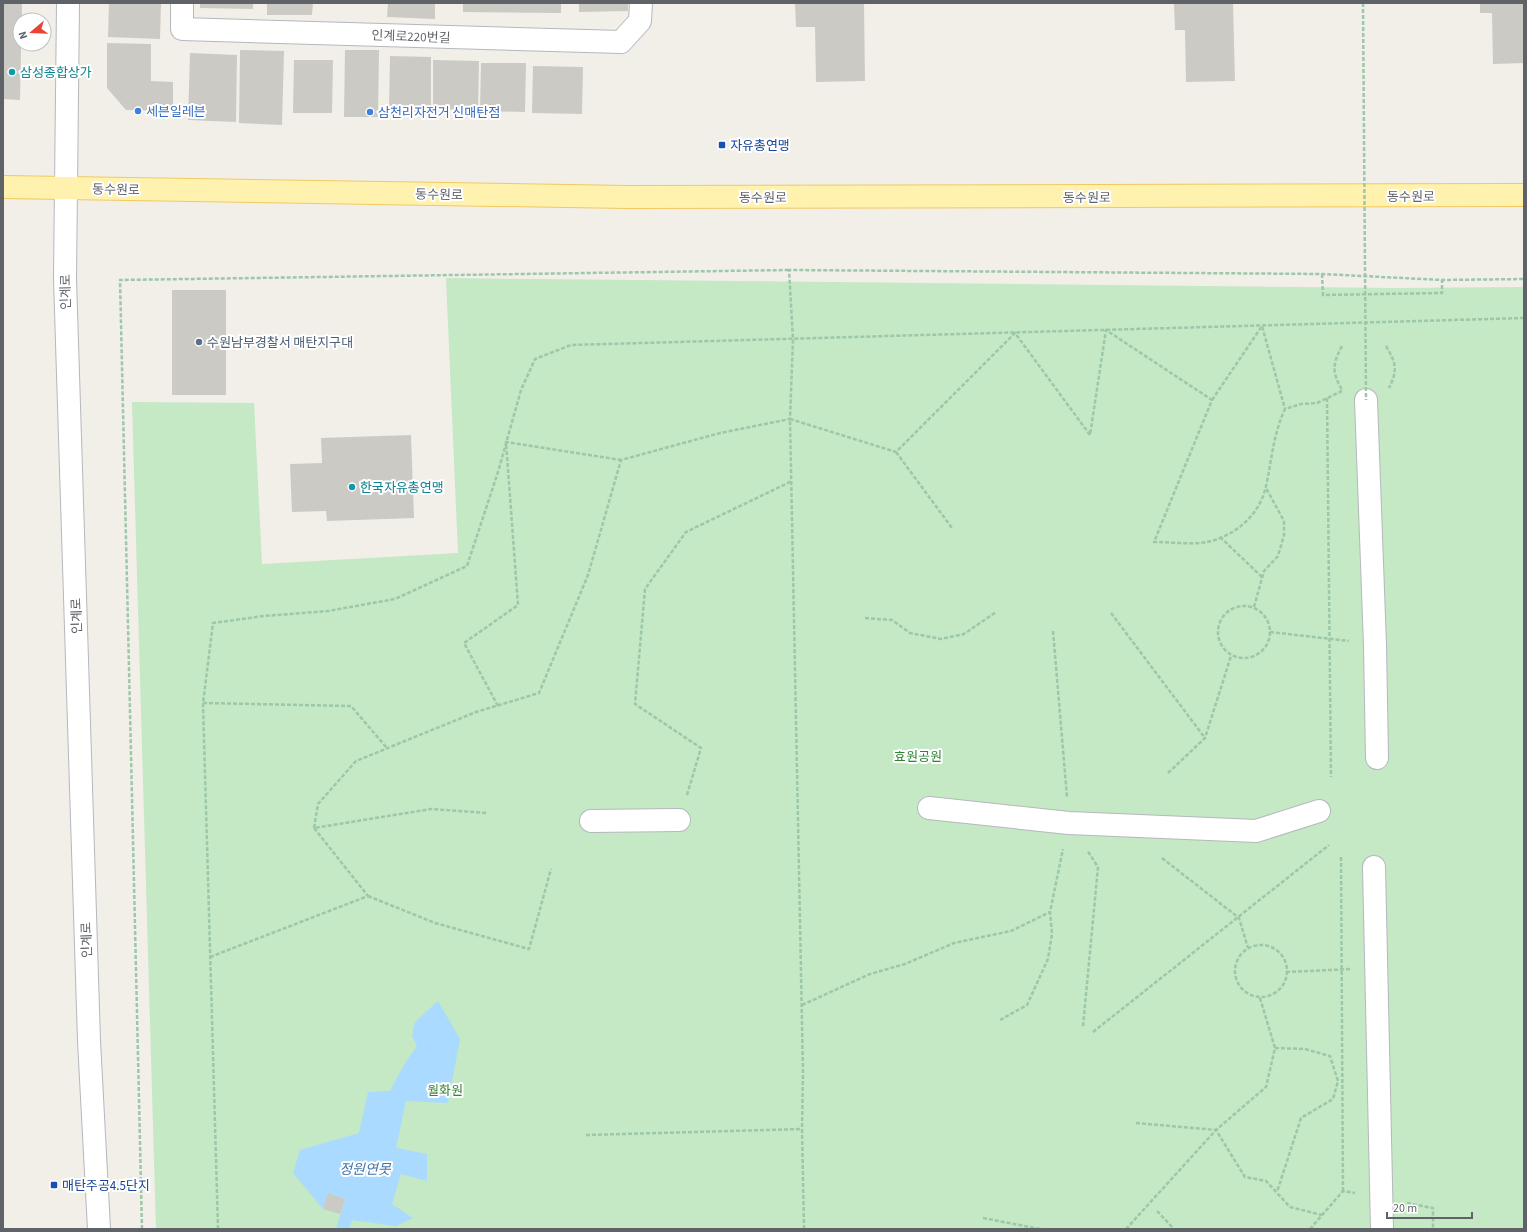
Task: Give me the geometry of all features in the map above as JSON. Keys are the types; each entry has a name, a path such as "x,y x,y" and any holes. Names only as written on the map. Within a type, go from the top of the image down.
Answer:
{"main road":[{"name":"동수원로","path":"3,187 627,197 1524,195"}],"street":[{"name":"인계로","path":"68,3 65,279 86,930 99,1229"},
{"name":"인계로220번길","path":"182,3 182,29 621,42 640,21 641,3"},
{"path":"1366,400 1375,645 1377,758"},
{"path":"930,808 1069,823 1256,831 1319,811"},
{"path":"591,821 680,820"},
{"path":"1374,867 1382,1229"}],"path":[{"path":"1363,3 1366,400"},
{"path":"789,270 793,339 790,419 802,1005 804,1229"},
{"path":"142,1229 120,280 789,270 1322,274 1442,280 1524,279"},
{"path":"1322,274 1323,295 1442,293 1442,280"},
{"path":"218,1229 203,703 213,623 264,616 328,611 395,599 467,566 506,442 520,390 535,359 571,345 1524,318"},
{"path":"1262,326 1285,409 1276,428 1266,488 1256,512 1241,526 1220,537 1206,542 1154,542 1212,400 1262,326"},
{"path":"1015,333 1090,435 1106,330"},
{"path":"1106,330 1212,400"},
{"path":"896,452 1015,333"},
{"path":"1285,409 1301,404 1317,402 1343,391"},
{"path":"1327,398 1331,777"},
{"path":"506,442 621,460 720,433 790,419 896,452 952,528"},
{"path":"498,706 464,643 518,605 506,442"},
{"path":"551,869 529,949 435,923 368,896 314,828 318,804 356,761 476,712 539,693 588,575 621,460"},
{"path":"680,820 700,748 635,704 645,589 686,532 792,481"},
{"path":"1254,608 1264,571 1278,556 1284,535 1284,522 1266,488"},
{"path":"1220,537 1262,577"},
{"path":"1246,605 1254,608 1266,617 1270,632 1264,649 1249,658 1240,658 1224,650 1220,642 1218,624 1222,616 1236,606 1246,605"},
{"path":"865,618 892,620 910,633 941,639 964,634 996,612"},
{"path":"1111,614 1205,738"},
{"path":"1000,1020 1027,1005 1048,959 1052,934 1050,912 1069,823 1053,631"},
{"path":"1270,632 1375,645"},
{"path":"1168,773 1205,738 1232,655"},
{"path":"203,703 351,706 387,748"},
{"path":"314,828 431,809 487,813"},
{"path":"1069,823 1098,867 1083,1026"},
{"path":"1093,1032 1239,918 1329,845"},
{"path":"1341,857 1343,1190"},
{"path":"1162,858 1239,918 1248,948"},
{"path":"210,957 368,896"},
{"path":"802,1005 870,974 905,964 954,943 1010,931 1050,912"},
{"path":"1262,945 1275,949 1282,955 1286,963 1286,972 1286,981 1281,989 1274,995 1260,998 1247,994 1236,980 1234,971 1236,962 1248,948 1262,945"},
{"path":"1286,972 1376,967"},
{"path":"1126,1229 1216,1130 1266,1087 1274,1048 1260,998"},
{"path":"1274,1048 1305,1049 1330,1056 1338,1081 1333,1099 1301,1118 1277,1192"},
{"path":"1136,1123 1216,1130"},
{"path":"586,1136 802,1129"},
{"path":"1216,1130 1245,1177 1266,1181 1290,1206 1322,1215"},
{"path":"1157,1211 1174,1229"},
{"path":"983,1218 1040,1229"}],"green space":[{"name":"효원공원","path":"446,278 1394,288 1524,287 1524,1229 156,1229 132,402 254,403 262,564 458,553"}],"water":[{"name":"정원연못","path":"438,1001 460,1039 448,1103 406,1101 396,1148 427,1154 427,1181 401,1174 392,1204 413,1218 396,1226 352,1220 349,1229 336,1229 345,1199 328,1193 323,1209 293,1173 300,1150 359,1133 368,1092 390,1091 405,1063 417,1046 412,1036 415,1022"}],"building":[{"name":"삼성종합상가","path":"3,3 22,3 22,12 12,12 12,52 21,52 20,100 3,99"},
{"path":"109,3 161,3 160,39 108,37"},
{"path":"200,3 253,3 253,9 200,8"},
{"path":"267,3 313,3 312,15 267,15"},
{"path":"388,3 435,3 435,19 387,17"},
{"path":"463,3 561,3 561,13 463,12"},
{"path":"579,3 628,3 628,11 579,12"},
{"path":"795,3 864,3 865,81 816,82 815,27 796,27"},
{"path":"1174,3 1233,3 1235,81 1186,82 1185,30 1175,30"},
{"path":"1480,3 1524,3 1524,63 1493,64 1492,13 1480,13"},
{"path":"107,43 151,44 151,81 173,82 173,111 126,110 107,88"},
{"path":"240,50 284,51 282,125 239,123"},
{"path":"345,50 379,50 378,117 344,117"},
{"path":"190,53 237,55 236,122 188,120"},
{"path":"390,56 431,57 431,112 389,111"},
{"path":"294,60 333,60 332,113 293,113"},
{"path":"433,60 479,61 478,110 433,109"},
{"path":"481,63 526,63 525,112 480,111"},
{"path":"533,66 583,67 582,114 532,113"},
{"name":"수원남부경찰서 매탄지구대","path":"172,290 226,290 226,395 172,395"},
{"name":"한국자유총연맹","path":"411,435 414,518 327,521 326,511 292,512 290,464 322,463 321,438"},
{"path":"328,1193 345,1199 340,1214 323,1209"}],"place":[{"name":"삼성종합상가","path":"12,72"},
{"name":"세븐일레븐","path":"138,111"},
{"name":"삼천리자전거 신매탄점","path":"370,112"},
{"name":"자유총연맹","path":"722,145"},
{"name":"수원남부경찰서 매탄지구대","path":"199,342"},
{"name":"한국자유총연맹","path":"352,487"},
{"name":"매탄주공4.5단지","path":"54,1185"}],"park label":[{"name":"월화원","path":"445,1090"}]}
